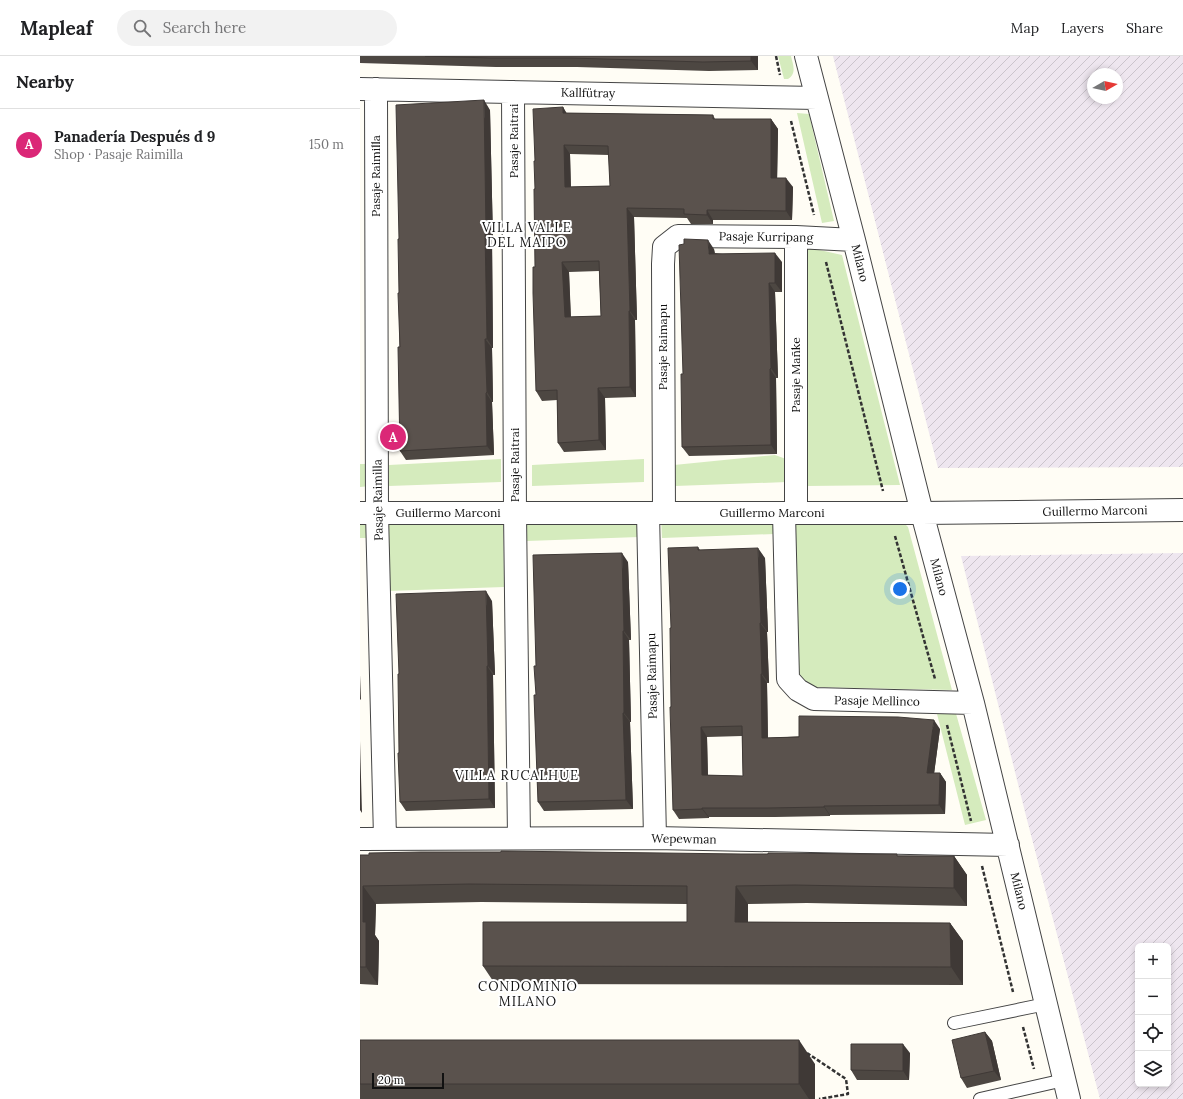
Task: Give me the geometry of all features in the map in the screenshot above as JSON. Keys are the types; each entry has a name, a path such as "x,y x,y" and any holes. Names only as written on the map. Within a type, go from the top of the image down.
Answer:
{"street":[{"name":"Milano","path":"806,56 854,240 922,513 973,703 1067,1089"},
{"name":"Kallfütray","path":"368,89 817,98"},
{"name":"Pasaje Raimilla","path":"368,89 369,513 385,838"},
{"name":"Pasaje Raitrai","path":"513,92 515,513 519,838"},
{"name":"Pasaje Kurripang","path":"678,236 796,237 854,240"},
{"name":"Pasaje Raimapu","path":"655,838 656,513 663,264 664,247 678,236"},
{"name":"Pasaje Mañke","path":"788,679 796,237"},
{"name":"Guillermo Marconi","path":"369,513 922,513 1183,510"},
{"name":"Pasaje Mellinco","path":"788,679 798,690 814,699 973,703"},
{"name":"Wepewman","path":"360,839 655,838 1008,845"}],"lane":[{"path":"954,1023 1046,1004"},
{"path":"980,1099 1039,1086 1067,1089"}],"path":[{"path":"776,56 888,513 941,702 1018,1010 1039,1086"},
{"path":"805,1052 846,1079 848,1094 819,1099"}],"shaded area":[{"path":"833,56 1183,56 1183,467 938,468"},
{"path":"1183,553 1183,1099 1100,1099 1026,816 961,556"}],"green space":[{"path":"778,56 791,56 793,74 788,79 784,79"},
{"path":"797,113 809,114 834,221 822,223"},
{"path":"806,247 842,255 900,485 807,486"},
{"path":"775,455 786,459 787,482 675,486 674,465"},
{"path":"501,459 501,482 389,486 389,465"},
{"path":"644,459 644,482 532,486 532,465"},
{"path":"360,464 370,464 371,486 360,487"},
{"path":"774,511 774,534 662,538 661,517"},
{"path":"503,514 504,587 388,591 388,518"},
{"path":"638,514 639,537 527,541 526,521"},
{"path":"367,515 367,538 360,538 360,516"},
{"path":"807,519 900,519 908,527 952,690 809,687 798,674 795,525"},
{"path":"936,710 955,710 986,820 965,825"}],"building":[{"path":"425,56 751,56 751,61 703,62"},
{"path":"484,100 487,446 400,451 398,347 400,347 398,293 399,239 396,105"},
{"path":"563,107 563,113 713,115 713,119 771,119 771,178 786,178 786,211 707,210 707,215 684,214 684,209 627,208 630,311 630,387 598,388 599,440 558,443 557,390 536,391 533,293 533,267 535,267 535,161 533,109","holes":["564,145 608,146 610,186 565,187","599,261 601,316 565,317 562,262"]},
{"path":"684,239 708,240 709,254 775,253 775,283 769,283 771,445 682,447 681,374 683,374 679,245 684,244"},
{"path":"698,547 698,550 758,548 761,623 762,738 799,737 799,716 898,717 934,720 927,773 940,773 939,805 702,808 673,810 670,707 671,628 668,548","holes":["742,726 743,776 702,775 701,727"]},
{"path":"622,553 624,631 623,713 626,800 538,802 534,695 536,695 534,666 536,666 533,555"},
{"path":"486,591 489,799 400,802 398,753 399,674 396,594"},
{"path":"501,851 897,854 897,856 954,856 954,888 795,885 736,886 735,922 950,923 951,967 483,966 483,922 687,922 687,886 469,884 363,886 363,922 366,922 366,967 360,967 360,855 369,855 369,853"},
{"path":"985,1032 994,1071 961,1078 952,1040"},
{"path":"360,1040 799,1040 799,1084 360,1084"},
{"path":"851,1044 903,1044 903,1071 851,1070"}],"place":[{"name":"Panadería Después d 9","path":"393,437"}],"district":[{"name":"VILLA VALLE DEL MAIPO","path":"527,234"},
{"name":"VILLA RUCALHUE","path":"517,775"},
{"name":"CONDOMINIO MILANO","path":"528,994"}]}
